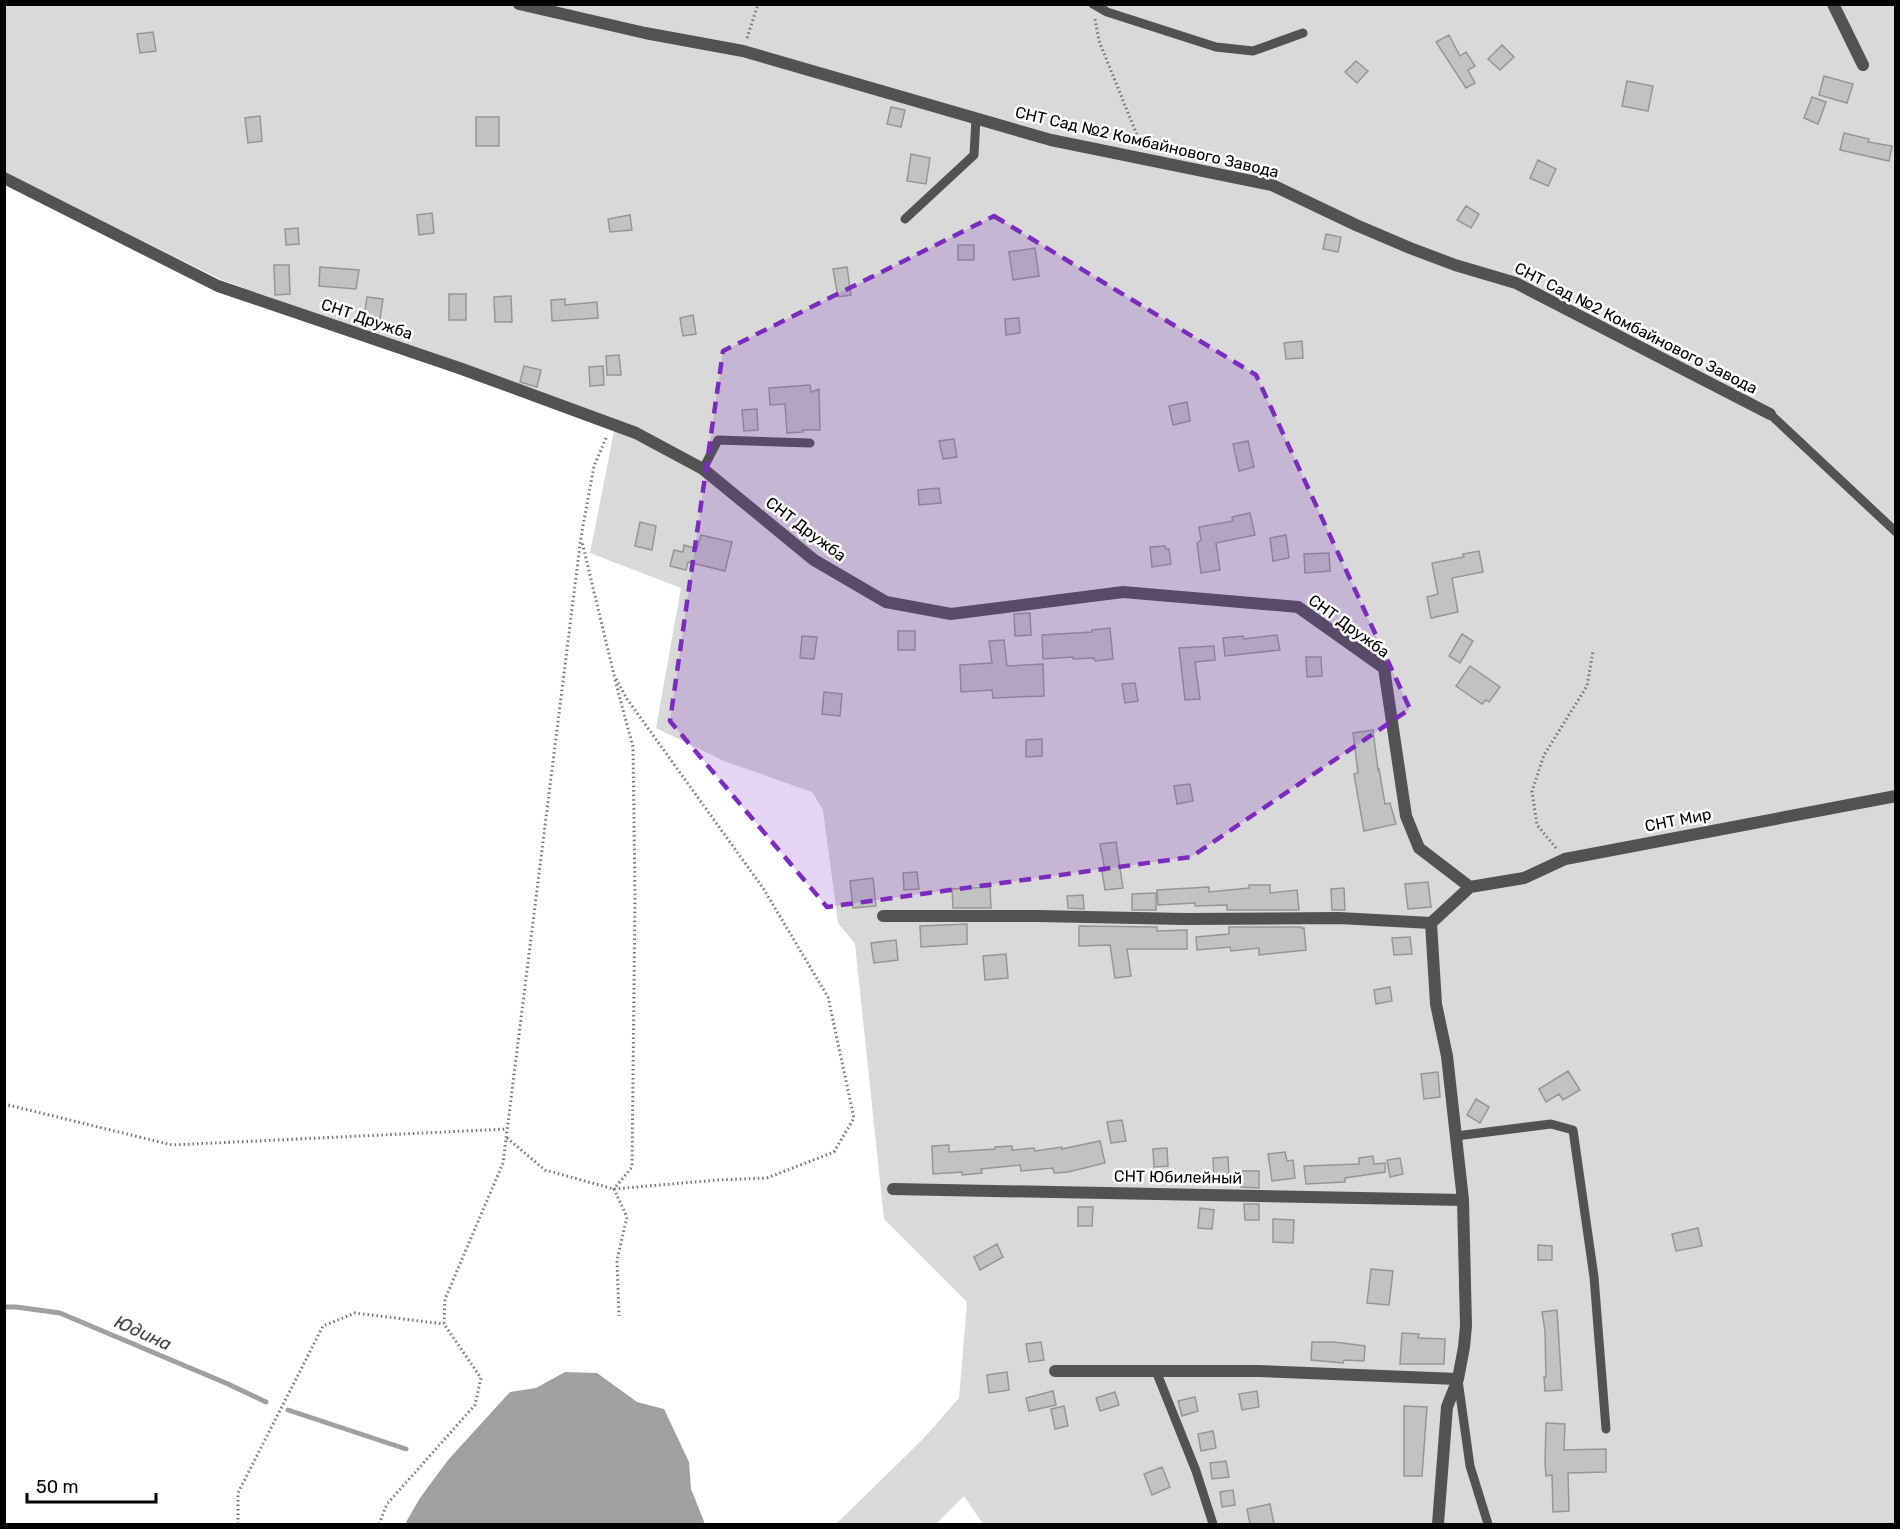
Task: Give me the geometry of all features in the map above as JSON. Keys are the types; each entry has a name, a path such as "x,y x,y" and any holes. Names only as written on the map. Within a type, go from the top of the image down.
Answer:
{"street":[{"name":"СНТ Сад №2 Комбайнового Завода","path":"519,4 645,33 743,51 1051,140 1272,185 1410,248 1455,265 1516,283 1770,414"},
{"path":"1833,4 1863,65"},
{"name":"СНТ Дружба","path":"4,178 218,286 462,369 636,433 703,469 814,560 886,602 951,614 1123,592 1298,607 1384,668 1406,816 1419,848 1470,887"},
{"name":"СНТ Мир","path":"1470,887 1524,878 1565,859 1896,796"},
{"path":"883,916 1339,918 1431,923 1470,887"},
{"path":"1431,923 1436,1004 1447,1056 1462,1200 1466,1326 1458,1379 1447,1407 1438,1524"},
{"name":"СНТ Юбилейный","path":"893,1190 1462,1200"},
{"path":"1055,1371 1258,1371 1458,1379"}],"lane":[{"path":"1094,9 1216,47 1253,51 1303,33"},
{"path":"905,219 974,155 976,118"},
{"path":"1770,414 1896,532"},
{"path":"703,469 718,440 810,443"},
{"path":"1456,1136 1551,1124 1573,1130 1594,1277 1606,1429"},
{"path":"1155,1371 1196,1471 1213,1524"},
{"path":"1458,1379 1470,1466 1488,1524"}],"path":[{"path":"743,51 758,4"},
{"path":"1094,9 1099,41 1147,160"},
{"path":"379,1524 387,1504 476,1405 481,1378 444,1324 446,1299 503,1163 581,537 594,466 613,424"},
{"path":"581,537 633,747 635,907 632,1167 614,1189"},
{"path":"1565,859 1537,825 1533,791 1544,755 1587,686 1593,651"},
{"path":"507,1138 545,1170 614,1189 767,1178 834,1152 854,1118 828,997 763,888 627,699 614,675"},
{"path":"4,1104 172,1145 507,1129"},
{"path":"614,1189 627,1217 617,1260 619,1316"},
{"path":"238,1524 238,1493 324,1326 355,1313 444,1324"}],"highlighted area":[{"path":"994,216 1256,375 1410,709 1191,857 827,907 670,721 723,351"}],"shaded area":[{"path":"4,5 1895,5 1895,1524 983,1524 964,1496 936,1524 836,1524 924,1438 959,1398 967,1302 884,1219 855,944 838,923 823,810 812,792 724,761 656,728 681,588 590,553 616,421 222,280 5,173"},
{"path":"565,1372 597,1373 637,1402 664,1409 689,1462 691,1489 705,1524 405,1524 420,1498 448,1460 510,1392 536,1388"}],"building":[{"path":"153,32 156,51 140,53 137,34"},
{"path":"1449,35 1460,56 1466,52 1475,66 1468,70 1475,83 1466,88 1436,42"},
{"path":"1502,45 1514,57 1500,70 1488,59"},
{"path":"1356,61 1368,71 1357,83 1345,72"},
{"path":"1824,76 1853,84 1847,103 1819,95"},
{"path":"1627,81 1653,86 1648,111 1622,106"},
{"path":"1812,97 1826,102 1818,124 1804,118"},
{"path":"891,107 905,110 901,127 887,124"},
{"path":"260,116 262,141 248,143 245,118"},
{"path":"476,117 499,117 499,146 476,146"},
{"path":"1844,133 1869,139 1868,142 1892,146 1889,161 1840,150"},
{"path":"911,154 930,158 926,184 907,181"},
{"path":"1538,160 1556,169 1548,186 1530,178"},
{"path":"1466,206 1479,214 1471,228 1457,220"},
{"path":"432,213 434,233 419,235 417,215"},
{"path":"630,215 632,230 610,232 608,219"},
{"path":"298,228 299,244 286,245 285,229"},
{"path":"1326,234 1341,237 1338,252 1323,249"},
{"path":"958,245 974,245 974,260 958,260"},
{"path":"1035,248 1039,276 1013,280 1009,252"},
{"path":"274,265 289,265 290,294 275,295"},
{"path":"320,267 359,270 356,289 319,286"},
{"path":"847,267 851,295 838,297 833,269"},
{"path":"449,294 466,294 466,320 449,320"},
{"path":"511,296 512,322 495,322 494,297"},
{"path":"367,297 383,299 380,319 364,317"},
{"path":"565,299 565,305 597,302 598,318 552,321 551,300"},
{"path":"693,315 696,334 683,336 680,318"},
{"path":"1019,318 1020,333 1006,335 1005,319"},
{"path":"1302,341 1303,358 1286,359 1284,343"},
{"path":"619,355 621,375 607,375 606,356"},
{"path":"524,366 541,370 537,387 520,382"},
{"path":"603,366 604,385 590,386 589,367"},
{"path":"810,385 811,392 819,389 820,430 787,433 785,404 770,405 769,388"},
{"path":"1187,402 1190,421 1173,425 1169,406"},
{"path":"757,409 758,430 744,431 742,410"},
{"path":"954,439 957,457 943,459 939,441"},
{"path":"1248,441 1254,467 1239,471 1233,444"},
{"path":"939,488 941,503 919,505 918,490"},
{"path":"1250,513 1255,535 1216,543 1220,570 1201,573 1197,543 1201,540 1199,527 1233,521 1232,517"},
{"path":"640,522 656,526 652,550 635,546"},
{"path":"701,535 732,542 725,571 688,562 686,570 670,566 674,550 683,552 684,545 697,549"},
{"path":"1286,535 1289,558 1273,561 1270,538"},
{"path":"1165,546 1169,549 1171,564 1152,567 1150,547"},
{"path":"1479,551 1483,572 1452,578 1458,612 1431,618 1427,597 1438,594 1432,563 1464,557 1463,554"},
{"path":"1329,553 1330,571 1305,573 1304,554"},
{"path":"1030,613 1031,635 1015,636 1014,614"},
{"path":"1110,628 1113,659 1095,661 1094,658 1073,659 1073,657 1043,659 1042,635 1092,632 1092,630"},
{"path":"898,631 915,631 915,650 898,650"},
{"path":"1462,634 1473,641 1460,663 1449,656"},
{"path":"1277,635 1280,650 1225,656 1223,638 1243,636 1244,639"},
{"path":"802,636 817,637 814,659 800,658"},
{"path":"1004,640 1007,666 1043,664 1044,696 993,698 992,690 961,692 960,665 992,663 989,641"},
{"path":"1214,646 1215,660 1195,662 1200,699 1185,700 1179,648"},
{"path":"1306,657 1321,657 1322,676 1307,677"},
{"path":"1470,666 1500,687 1489,702 1486,700 1482,704 1456,686"},
{"path":"1135,683 1138,701 1125,703 1122,684"},
{"path":"824,692 842,694 840,716 822,714"},
{"path":"1373,730 1385,804 1390,803 1396,824 1364,831 1354,774 1358,773 1353,733"},
{"path":"1042,739 1042,756 1026,757 1026,740"},
{"path":"1190,784 1193,801 1177,804 1174,786"},
{"path":"1116,842 1123,888 1105,890 1102,871 1105,871 1100,844"},
{"path":"917,872 919,889 904,890 903,873"},
{"path":"873,878 876,906 853,908 850,881"},
{"path":"1428,882 1431,907 1408,909 1405,884"},
{"path":"1249,885 1270,885 1270,893 1297,890 1299,910 1227,910 1227,905 1195,906 1195,903 1158,905 1157,890 1209,887 1209,892 1249,888"},
{"path":"990,887 991,908 953,908 952,889"},
{"path":"1344,888 1345,910 1332,910 1331,889"},
{"path":"1156,893 1156,910 1132,910 1132,894"},
{"path":"1083,895 1084,909 1068,908 1067,896"},
{"path":"967,924 967,944 921,947 920,926"},
{"path":"1079,926 1157,927 1157,931 1187,930 1187,949 1127,949 1131,976 1115,978 1110,945 1079,946"},
{"path":"1229,927 1301,927 1304,928 1306,950 1259,955 1259,948 1231,951 1230,947 1197,950 1196,937 1229,934"},
{"path":"1410,937 1412,954 1394,955 1392,938"},
{"path":"896,940 898,960 874,963 871,943"},
{"path":"1006,954 1008,978 985,980 983,956"},
{"path":"1390,987 1392,1001 1376,1004 1374,990"},
{"path":"1568,1071 1580,1090 1563,1100 1559,1094 1546,1102 1539,1089"},
{"path":"1438,1072 1440,1097 1424,1099 1421,1074"},
{"path":"1476,1099 1489,1107 1480,1123 1467,1115"},
{"path":"1122,1120 1126,1141 1111,1143 1107,1122"},
{"path":"1100,1141 1105,1163 1068,1172 1054,1173 1053,1168 1021,1171 1020,1165 981,1169 982,1173 933,1174 932,1146 949,1145 949,1152 1012,1146 1012,1150 1034,1148 1035,1151 1062,1147 1062,1149"},
{"path":"1167,1148 1168,1166 1154,1167 1153,1149"},
{"path":"1285,1152 1287,1161 1293,1160 1295,1178 1272,1181 1268,1154"},
{"path":"1373,1156 1374,1164 1385,1163 1385,1172 1345,1178 1345,1182 1306,1184 1304,1166 1359,1164 1359,1158"},
{"path":"1228,1157 1229,1177 1214,1178 1213,1158"},
{"path":"1400,1158 1403,1174 1390,1177 1387,1160"},
{"path":"1241,1171 1259,1171 1259,1188 1241,1187"},
{"path":"1244,1204 1259,1204 1259,1220 1245,1220"},
{"path":"1078,1207 1093,1207 1092,1226 1078,1226"},
{"path":"1200,1208 1214,1210 1212,1229 1198,1228"},
{"path":"1273,1219 1294,1220 1293,1243 1273,1242"},
{"path":"1698,1228 1702,1246 1676,1251 1672,1234"},
{"path":"997,1244 1003,1257 980,1270 974,1257"},
{"path":"1538,1245 1552,1246 1552,1260 1538,1260"},
{"path":"1371,1269 1393,1271 1389,1305 1367,1303"},
{"path":"1557,1310 1562,1390 1545,1391 1545,1331 1542,1312"},
{"path":"1402,1333 1419,1334 1418,1338 1445,1339 1444,1364 1400,1364"},
{"path":"1041,1342 1044,1360 1029,1362 1026,1344"},
{"path":"1312,1342 1365,1346 1364,1361 1344,1360 1343,1363 1311,1360"},
{"path":"1007,1372 1009,1390 989,1393 987,1375"},
{"path":"1053,1391 1056,1405 1029,1411 1026,1398"},
{"path":"1257,1391 1259,1407 1242,1410 1239,1394"},
{"path":"1115,1392 1119,1405 1100,1411 1096,1398"},
{"path":"1195,1397 1198,1411 1182,1416 1178,1401"},
{"path":"1064,1406 1068,1426 1055,1429 1051,1409"},
{"path":"1404,1406 1427,1407 1422,1476 1404,1476"},
{"path":"1546,1423 1565,1424 1564,1450 1606,1449 1606,1472 1568,1473 1569,1511 1553,1512 1552,1475 1546,1476"},
{"path":"1213,1431 1216,1448 1201,1451 1198,1434"},
{"path":"1226,1461 1229,1477 1212,1479 1210,1463"},
{"path":"1162,1467 1170,1487 1152,1495 1144,1474"},
{"path":"1233,1490 1235,1505 1222,1507 1220,1492"},
{"path":"1270,1504 1274,1524 1250,1524 1247,1509"}],"waterway":[{"name":"Юдина","path":"4,1307 60,1313 266,1402"},
{"name":"Юдина","path":"288,1410 406,1449"}]}
